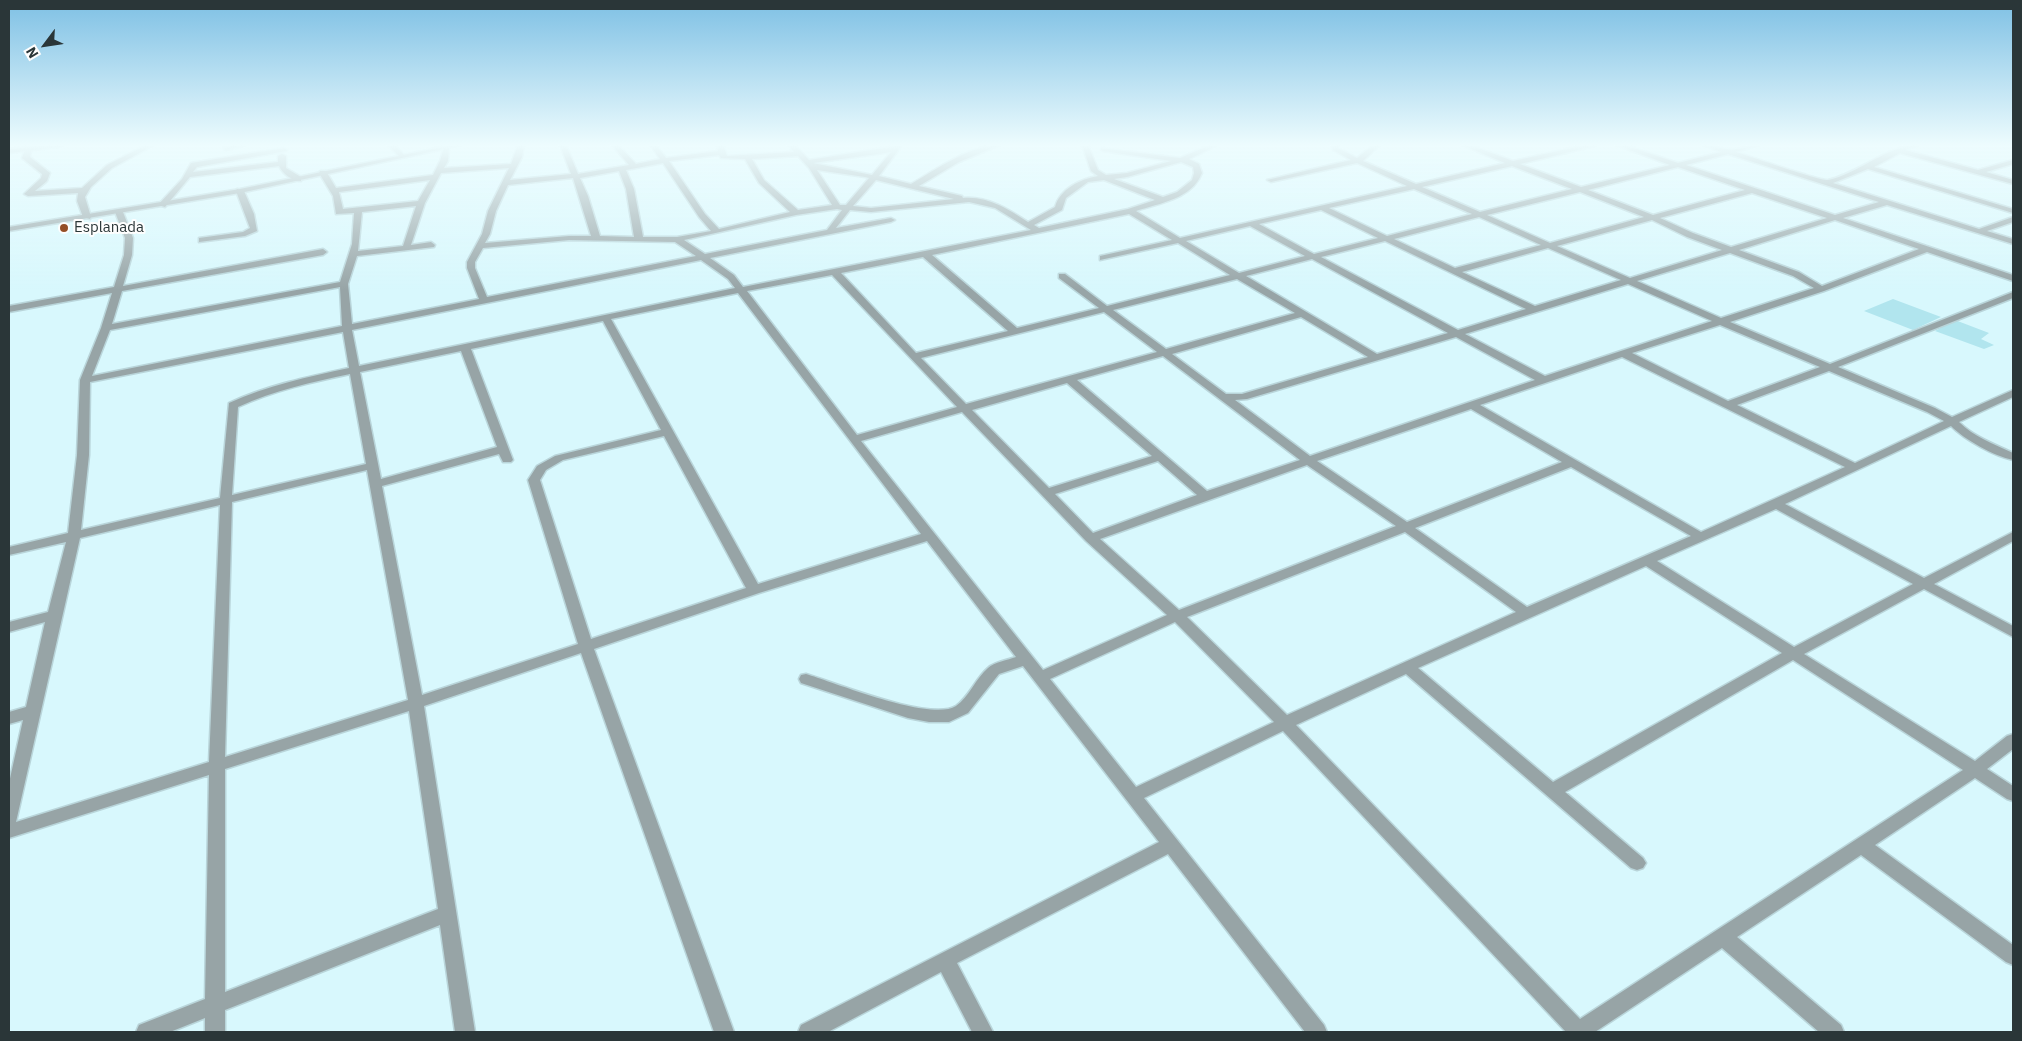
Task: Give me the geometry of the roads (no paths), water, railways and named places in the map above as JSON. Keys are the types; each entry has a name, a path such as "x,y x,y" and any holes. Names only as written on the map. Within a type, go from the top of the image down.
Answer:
{"street":[{"path":"83,194 81,199 87,217"},
{"path":"162,205 172,194"},
{"path":"9,229 226,194"},
{"path":"202,240 245,234 254,229 241,194"},
{"path":"335,194 340,212 421,203"},
{"path":"406,248 421,203 426,194"},
{"path":"484,300 471,268 471,262 486,234 492,211 501,194"},
{"path":"583,194 596,238"},
{"path":"631,194 640,240"},
{"path":"688,194 702,215 717,232"},
{"path":"773,194 796,213"},
{"path":"828,194 837,207"},
{"path":"830,232 838,219 860,194"},
{"path":"941,194 969,200"},
{"path":"1028,225 1059,208 1062,197 1066,194"},
{"path":"1146,194 1163,200"},
{"path":"215,1032 217,766 226,499 233,405 250,396 292,383 739,290 1038,231 1130,210 1180,194"},
{"path":"1104,258 1383,194"},
{"path":"1433,194 1720,321 1931,410 1953,422 1963,432 2013,457"},
{"path":"914,357 1558,194"},
{"path":"1593,194 1654,218 1690,235 1796,274 1837,283"},
{"path":"1455,271 1740,194"},
{"path":"1764,194 2013,278"},
{"path":"1860,194 2013,242"},
{"path":"1956,194 2013,211"},
{"path":"479,246 529,240 596,238 677,239 717,232 796,213 837,207 871,210 969,200 986,201 1001,206 1038,231"},
{"path":"1223,397 1244,396 1376,358 1887,202"},
{"path":"1322,208 1534,310"},
{"path":"1130,210 1376,358"},
{"path":"358,211 356,244 344,284 347,326 371,466 388,545 416,703 465,1032"},
{"path":"9,819 74,534 83,455 85,380 106,328 128,255 129,238 119,212"},
{"path":"1980,231 2013,219"},
{"path":"85,380 347,326 891,220"},
{"path":"1252,224 1544,380"},
{"path":"677,239 722,270 739,290 1317,1032"},
{"path":"353,254 431,245"},
{"path":"1091,538 1205,496 1623,353 1821,289 1927,249"},
{"path":"9,309 323,252"},
{"path":"925,254 1014,331"},
{"path":"834,271 914,357 1091,538 1177,616 1285,723 1578,1032 1975,770 2013,740"},
{"path":"1796,274 1821,289"},
{"path":"1062,276 1309,461 1406,526 1526,613"},
{"path":"106,328 344,284"},
{"path":"1729,404 1830,368 2013,294"},
{"path":"854,440 1303,314"},
{"path":"606,318 754,590"},
{"path":"375,484 505,455 465,347"},
{"path":"1623,353 1856,468"},
{"path":"1069,379 1205,496"},
{"path":"1133,796 1407,667 1856,468 2013,393"},
{"path":"1236,406 1244,396"},
{"path":"1472,405 1700,537"},
{"path":"669,432 559,458 541,468 534,480 586,647 724,1032"},
{"path":"1047,493 1160,457"},
{"path":"1040,677 1177,616 1572,462"},
{"path":"9,551 74,534 371,466"},
{"path":"1776,504 2013,632"},
{"path":"9,831 416,703 754,590 929,536"},
{"path":"1552,791 1794,653 2013,536"},
{"path":"1647,560 2013,794"},
{"path":"9,627 54,615"},
{"path":"806,679 908,712 929,716 949,716 963,709 994,670 1026,659"},
{"path":"1407,667 1637,863"},
{"path":"9,718 33,711"},
{"path":"808,1032 944,960 1170,845"},
{"path":"1861,845 2013,956"},
{"path":"146,1032 447,914"},
{"path":"1723,937 1834,1032"},
{"path":"944,960 983,1032"}],"place":[{"name":"Esplanada","path":"64,228"}]}
